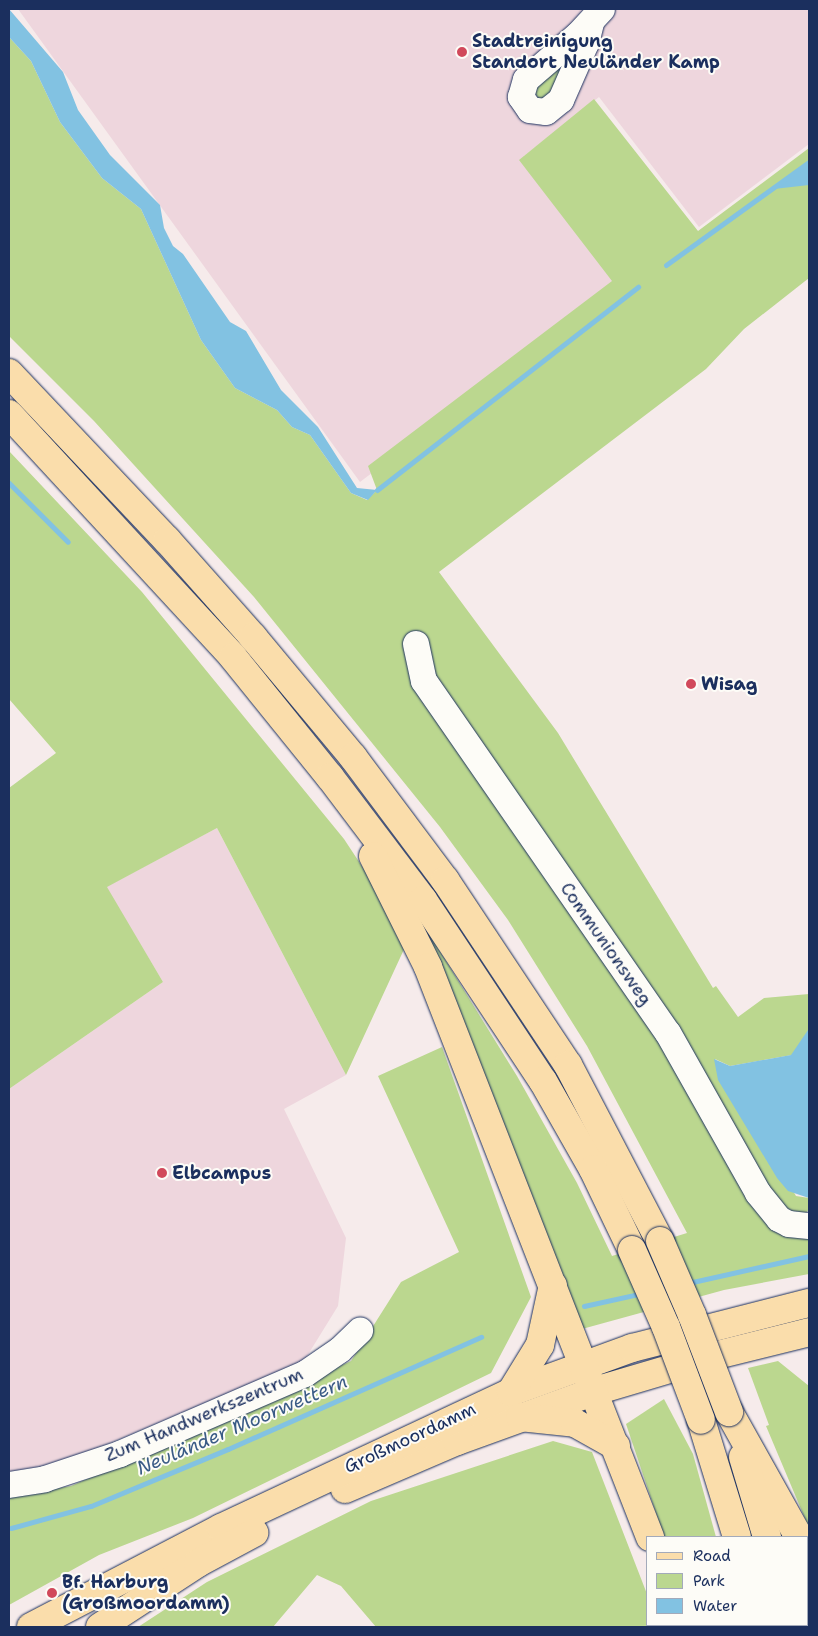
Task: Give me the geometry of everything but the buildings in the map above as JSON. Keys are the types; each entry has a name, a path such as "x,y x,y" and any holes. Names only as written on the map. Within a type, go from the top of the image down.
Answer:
{"main road":[{"path":"9,373 128,497 253,637 352,757 446,880 568,1065 660,1241 692,1315 729,1412 767,1536"},
{"path":"9,414 226,649 330,776 423,900 543,1081 593,1169 666,1327 701,1420 738,1536"},
{"path":"330,776 428,967 595,1391 650,1536"},
{"path":"511,1392 540,1345 553,1284"},
{"name":"Großmoordamm","path":"32,1627 222,1528 511,1392 584,1364 694,1331 809,1303"},
{"name":"Großmoordamm","path":"100,1627 198,1563 260,1530 393,1466 520,1417 595,1391 696,1360 809,1332"},
{"path":"729,1412 798,1536"},
{"path":"520,1417 575,1423 616,1446"}],"street":[{"name":"Communionsweg","path":"416,644 424,681 668,1033 758,1193 779,1219 789,1224 809,1226"},
{"name":"Zum Handwerkszentrum","path":"9,1485 46,1479 120,1454 305,1374 340,1350 360,1331"}],"shaded area":[{"path":"18,9 809,9 809,144 699,227 599,97 524,156 620,285 360,482"},
{"name":"Elbcampus","path":"217,828 346,1075 284,1109 346,1238 338,1306 304,1361 51,1468 9,1473 9,1089 163,982 106,887"}],"green space":[{"path":"9,37 31,61 60,122 102,178 141,209 201,340 235,388 277,410 292,427 310,435 351,493 367,500 377,490 368,466 612,281 519,160 594,99 698,231 809,148 809,278 744,329 706,369 439,572 558,733 713,988 716,986 738,1017 764,998 809,994 809,1030 792,1055 730,1066 715,1059 796,1196 809,1198 809,1209 791,1234 809,1233 809,1274 724,1290 582,1329 425,931 428,932 517,1076 577,1183 612,1256 687,1233 587,1046 508,920 440,827 254,597 94,421 9,336"},
{"path":"567,58 549,96 539,99 534,92 539,83"},
{"path":"9,451 142,592 344,839 377,889 406,945 346,1075 217,828 107,887 163,982 9,1089 9,788 56,753 9,699"},
{"path":"442,1047 531,1297 491,1373 193,1518 99,1555 9,1605 9,1496 71,1486 351,1361 401,1282 459,1252 378,1076"},
{"path":"778,1361 809,1386 809,1528 766,1426 769,1425 748,1368"},
{"path":"664,1399 693,1454 716,1536 664,1536 626,1424"},
{"path":"553,1441 592,1452 646,1591 646,1626 660,1627 376,1627 341,1586 317,1575 273,1627 138,1627 207,1582 371,1501"}],"water":[{"path":"9,9 63,72 78,110 110,155 160,205 164,228 173,246 183,254 230,322 246,331 281,390 318,427 357,488 377,490 368,500 351,493 310,435 292,427 277,410 235,388 201,340 141,209 102,178 60,122 31,61 9,37"},
{"path":"809,162 809,185 774,189"},
{"path":"808,1030 809,1198 788,1191 777,1178 718,1080 714,1059 730,1066 791,1055"}],"waterway":[{"path":"666,265 809,162"},
{"path":"377,490 638,287"},
{"path":"9,483 68,542"},
{"name":"Neuländer Moorwettern","path":"688,1283 809,1256"},
{"name":"Neuländer Moorwettern","path":"584,1306 643,1293"},
{"name":"Neuländer Moorwettern","path":"11,1528 91,1506 228,1449 481,1337"}],"place":[{"name":"Stadtreinigung Standort Neuländer Kamp","path":"462,52"},
{"name":"Wisag","path":"691,684"},
{"name":"Elbcampus","path":"162,1173"},
{"name":"Bf. Harburg (Großmoordamm)","path":"52,1593"}]}
